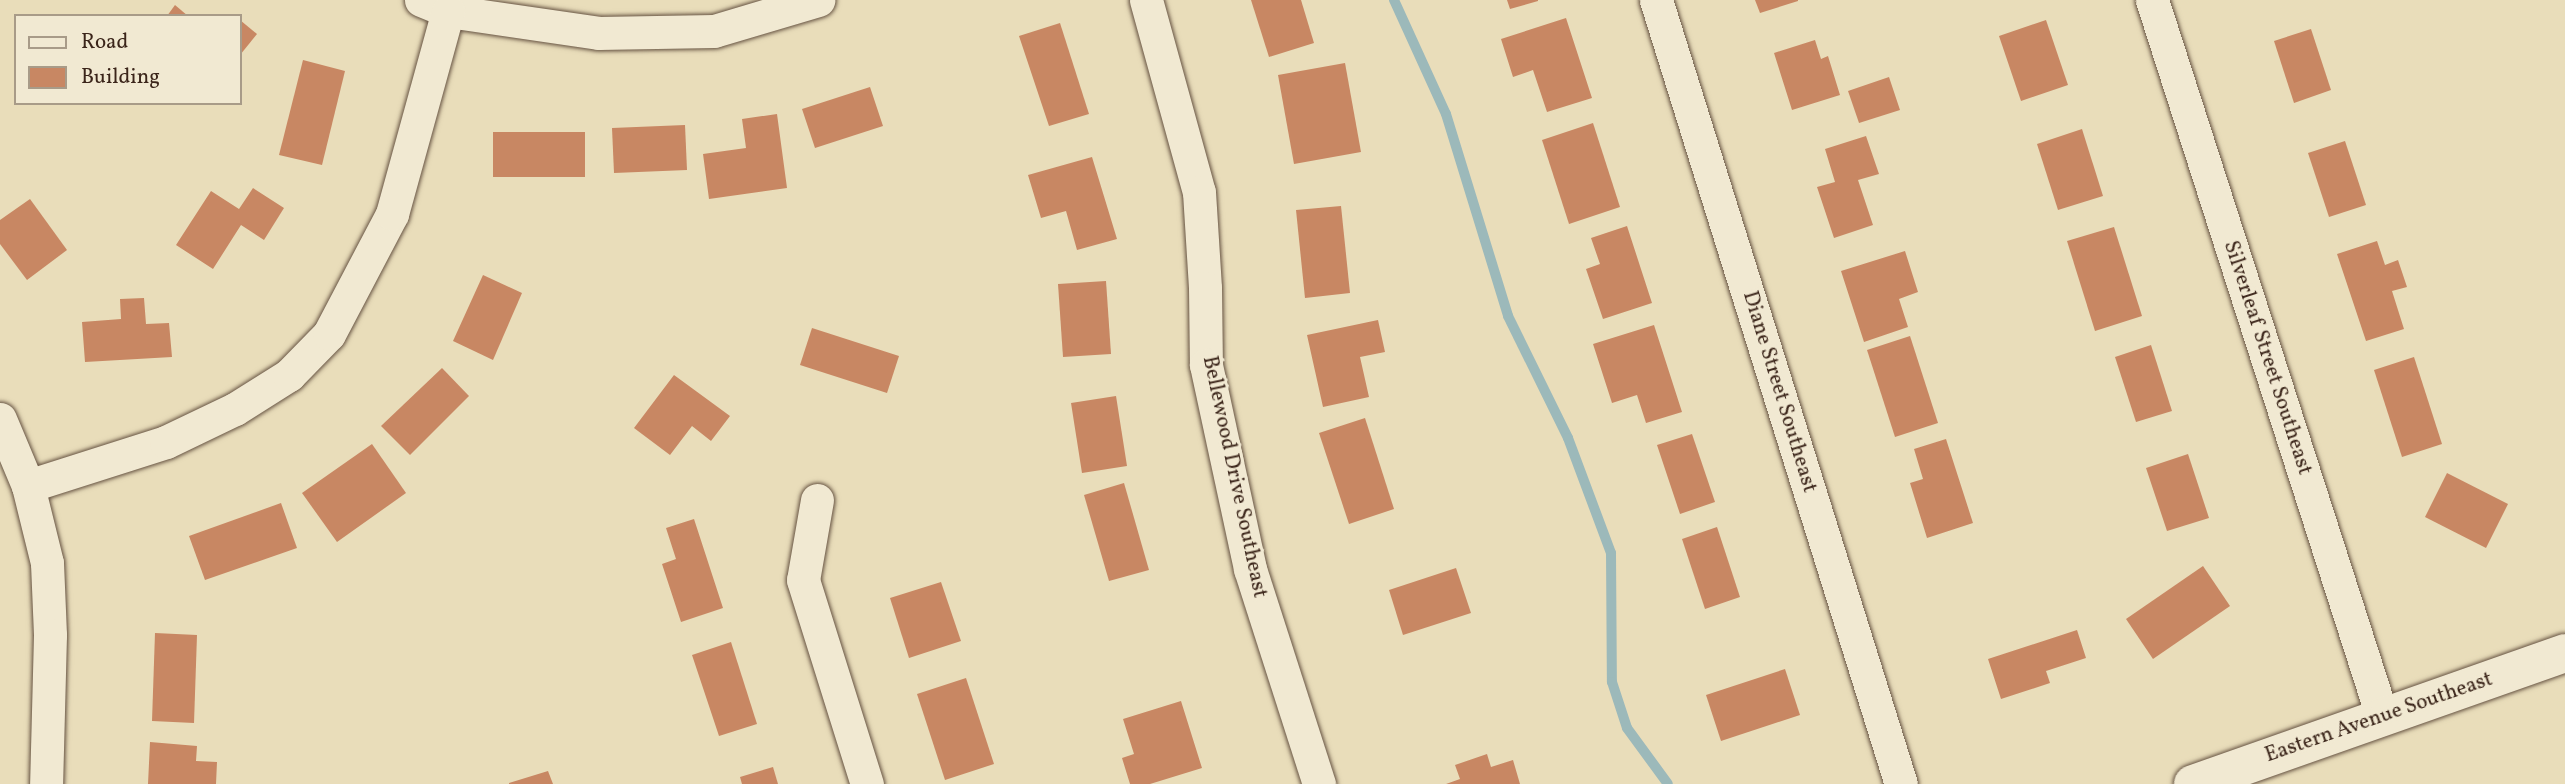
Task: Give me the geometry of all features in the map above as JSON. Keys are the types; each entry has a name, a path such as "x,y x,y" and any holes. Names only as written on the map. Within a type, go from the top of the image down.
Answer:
{"street":[{"path":"27,486 166,442 235,410 289,375 329,334 392,214 434,6 598,33 714,30 818,0"},
{"name":"Bellewood Drive Southeast","path":"1146,0 1199,192 1206,365 1250,569 1319,784"},
{"name":"Diane Street Southeast","path":"1656,0 1901,784"},
{"name":"Silverleaf Street Southeast","path":"2152,0 2382,716"},
{"path":"0,419 27,486 47,563 50,635 46,784"},
{"path":"817,500 803,580 867,784"},
{"name":"Eastern Avenue Southeast","path":"2193,784 2565,653"}],"building":[{"path":"1251,0 1301,0 1314,43 1269,57"},
{"path":"1507,0 1538,0 1538,1 1510,9"},
{"path":"1755,0 1798,0 1798,1 1760,13"},
{"path":"175,5 186,14 168,14"},
{"path":"1566,18 1592,98 1547,112 1533,70 1513,77 1501,39"},
{"path":"2046,20 2068,85 2021,101 1999,36"},
{"path":"242,22 257,34 242,53"},
{"path":"1060,23 1089,114 1049,126 1019,36"},
{"path":"2311,29 2331,90 2294,103 2274,41"},
{"path":"1815,40 1821,59 1828,56 1840,95 1792,110 1774,53"},
{"path":"303,60 345,71 322,165 279,155"},
{"path":"1345,63 1361,152 1294,164 1278,75"},
{"path":"1889,77 1900,110 1859,123 1848,91"},
{"path":"870,87 883,126 815,148 802,109"},
{"path":"777,114 787,188 709,199 703,154 746,148 742,119"},
{"path":"1593,123 1620,207 1569,224 1542,140"},
{"path":"685,125 687,170 614,173 612,128"},
{"path":"2082,129 2103,196 2058,210 2037,144"},
{"path":"493,132 585,132 585,177 493,177"},
{"path":"1866,136 1879,174 1858,180 1873,225 1834,238 1817,187 1835,182 1825,149"},
{"path":"2345,141 2366,205 2329,217 2308,153"},
{"path":"1092,157 1117,239 1077,250 1066,211 1041,218 1028,175"},
{"path":"253,188 284,208 264,240 241,225 213,269 176,245 211,191 239,209"},
{"path":"30,199 67,250 27,280 0,244 0,220"},
{"path":"1341,206 1350,293 1305,298 1296,210"},
{"path":"1627,226 1652,303 1603,319 1586,269 1600,264 1591,238"},
{"path":"2114,227 2142,316 2095,331 2067,241"},
{"path":"2377,241 2385,265 2398,260 2407,287 2392,291 2404,329 2366,341 2337,254"},
{"path":"1905,251 1918,292 1899,299 1908,327 1864,342 1841,271"},
{"path":"483,275 522,293 493,360 453,341"},
{"path":"1106,281 1111,354 1063,357 1058,284"},
{"path":"144,298 146,324 169,323 172,357 85,362 82,322 121,319 120,299"},
{"path":"1378,320 1385,352 1360,357 1369,397 1323,407 1307,335"},
{"path":"1654,325 1682,412 1646,423 1637,395 1612,403 1593,344"},
{"path":"812,328 899,356 887,393 800,365"},
{"path":"1910,336 1938,423 1895,437 1867,350"},
{"path":"2151,345 2172,411 2136,422 2115,357"},
{"path":"2414,357 2442,444 2402,457 2374,370"},
{"path":"442,368 469,396 410,455 381,426"},
{"path":"674,375 730,416 711,441 692,426 670,455 634,428"},
{"path":"1116,396 1127,466 1082,473 1071,403"},
{"path":"1365,418 1394,509 1349,524 1319,433"},
{"path":"1692,434 1715,502 1680,514 1657,445"},
{"path":"1946,439 1973,523 1927,538 1910,483 1923,479 1914,449"},
{"path":"372,444 406,493 337,542 302,493"},
{"path":"2188,454 2209,518 2167,531 2146,468"},
{"path":"2447,473 2508,504 2486,548 2425,517"},
{"path":"1124,483 1149,570 1109,581 1084,495"},
{"path":"281,503 297,548 205,580 189,536"},
{"path":"694,519 723,608 681,622 662,564 676,559 666,528"},
{"path":"1717,527 1740,597 1705,609 1682,539"},
{"path":"2203,566 2230,606 2153,659 2126,619"},
{"path":"1456,568 1471,613 1403,635 1389,590"},
{"path":"941,582 961,641 909,658 890,598"},
{"path":"2077,630 2086,658 2046,671 2050,683 2001,699 1988,659"},
{"path":"155,633 197,635 194,723 152,721"},
{"path":"731,642 757,724 719,736 692,655"},
{"path":"1785,669 1800,715 1721,741 1706,695"},
{"path":"966,678 994,764 945,780 917,694"},
{"path":"1181,701 1202,768 1150,784 1130,784 1122,758 1134,754 1123,719"},
{"path":"150,742 197,746 196,761 217,762 216,784 148,784"},
{"path":"1487,754 1491,767 1513,760 1520,784 1446,784 1460,779 1455,765"},
{"path":"773,767 778,784 742,784 740,777"},
{"path":"548,771 553,784 509,784 509,783"}],"waterway":[{"path":"1394,0 1446,114 1508,316 1568,438 1611,553 1612,682 1627,728 1668,784"}]}
